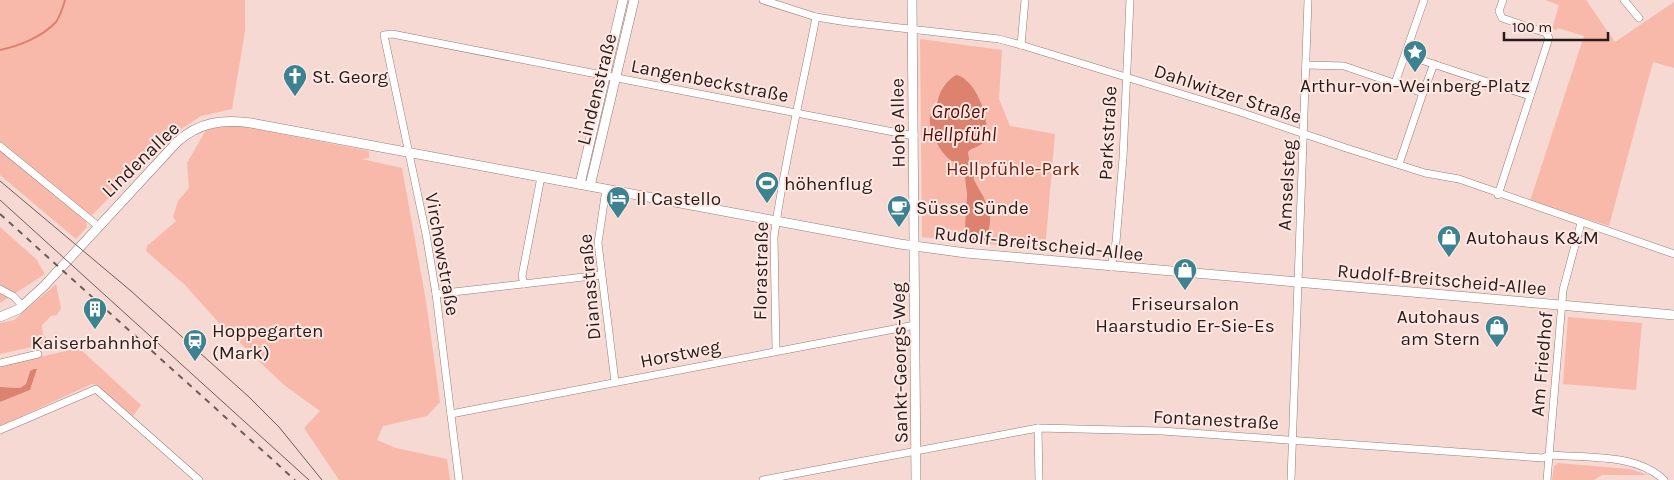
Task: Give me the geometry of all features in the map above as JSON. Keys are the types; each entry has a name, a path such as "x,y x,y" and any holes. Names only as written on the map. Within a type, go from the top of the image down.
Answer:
{"street":[{"name":"Lindenstraße","path":"580,184 624,0"},
{"name":"Lindenstraße","path":"590,186 634,0"},
{"name":"Dahlwitzer Straße","path":"763,0 781,3 816,17 999,39 1021,44 1127,76 1399,164 1459,179 1674,254"},
{"name":"Hohe Allee","path":"912,0 914,246"},
{"path":"1021,44 1025,0"},
{"name":"Parkstraße","path":"1111,267 1120,195 1130,0"},
{"name":"Amselsteg","path":"1291,480 1297,283 1305,135 1308,0"},
{"path":"1395,83 1424,0"},
{"path":"1498,194 1548,36 1502,18 1499,11 1503,0"},
{"path":"1624,0 1639,18"},
{"name":"Florastraße","path":"776,350 774,238 776,220 816,17"},
{"name":"Langenbeckstraße","path":"384,35 392,34 914,136"},
{"name":"Virchowstraße","path":"384,35 407,152 426,234 436,294 459,480"},
{"path":"1406,55 1530,96"},
{"path":"1399,164 1434,64"},
{"path":"1306,65 1344,66 1424,93"},
{"name":"Lindenallee","path":"0,317 23,306 44,286 177,142 194,130 215,122 251,122 407,152"},
{"path":"0,146 98,226"},
{"name":"Rudolf-Breitscheid-Allee","path":"407,152 914,246 1111,267 1674,315"},
{"path":"524,284 522,276 541,177"},
{"name":"Dianastraße","path":"606,189 598,233 600,276 615,382"},
{"name":"Am Friedhof","path":"1547,480 1564,290 1582,223"},
{"name":"Sankt-Georgs-Weg","path":"914,246 916,480"},
{"path":"436,294 600,276"},
{"path":"0,289 13,296 23,306"},
{"name":"Horstweg","path":"451,414 776,350 915,325"},
{"path":"0,363 38,354"},
{"path":"0,430 96,389 199,480"},
{"path":"1038,428 1039,480"},
{"name":"Fontanestraße","path":"764,480 799,477 1038,428 1162,431 1543,458 1550,455 1629,462 1646,467 1664,480"}],"green space":[{"path":"0,0 245,0 245,31 232,109 201,116 181,129 158,149 86,221 87,227 76,239 0,175"},
{"path":"1545,0 1586,0 1615,42 1674,2 1674,68 1653,62 1609,226 1530,201 1584,36 1558,28 1557,30 1552,29 1559,5"},
{"name":"Hellpfühle-Park","path":"920,39 1002,50 999,99 1010,126 1055,134 1045,250 922,237","holes":["967,80 972,88 979,146 968,152 971,171 957,164 946,155 938,144 930,120 944,84","972,176 988,205 967,208 966,177"]},
{"path":"234,125 369,151 369,158 362,159 402,168 426,301 440,402 427,416 383,426 377,440 396,448 447,459 450,480 339,480 304,428 320,411 284,385 219,323 185,285 146,251 147,246 176,221 173,217 178,201 189,188 187,163 206,130 215,126"},
{"path":"0,227 36,259 45,274 0,303"},
{"path":"56,284 61,308 57,315 51,316 42,325 43,334 50,343 0,354 0,323 14,320"},
{"path":"1568,317 1642,323 1636,390 1563,384"},
{"path":"79,348 141,405 133,416 97,385 92,384 0,426 0,402 30,390 37,370 30,371 26,384 20,388 0,387 0,366"},
{"path":"1558,463 1630,469 1648,475 1602,475 1594,480 1552,480 1554,466"}],"water":[{"name":"Großer Hellpfühl","path":"956,75 963,78 976,92 985,113 987,124 984,141 981,145 968,152 971,171 967,172 943,152 936,142 930,124 931,113 937,103 941,90"},
{"path":"972,176 985,199 990,214 989,230 985,240 981,241 972,239 965,227 967,195 965,177"},
{"path":"37,369 30,390 0,402 0,387 20,388 26,384 30,371"}],"waterway":[{"path":"0,50 30,40 44,32 56,22 65,0"},
{"path":"969,172 970,176"}],"tram line":[{"path":"0,181 131,291 249,397 279,427 322,480"},
{"path":"0,200 309,480"}],"railway":[{"path":"0,214 295,480"}],"place":[{"name":"Arthur-von-Weinberg-Platz","path":"1415,73"},
{"name":"St. Georg","path":"295,97"},
{"name":"höhenflug","path":"767,204"},
{"name":"Il Castello","path":"618,219"},
{"name":"Süsse Sünde","path":"899,228"},
{"name":"Autohaus K&M","path":"1449,258"},
{"name":"Friseursalon Haarstudio Er-Sie-Es","path":"1185,291"},
{"name":"Kaiserbahnhof","path":"95,330"},
{"name":"Autohaus am Stern","path":"1497,348"},
{"name":"Hoppegarten (Mark)","path":"195,362"}]}
